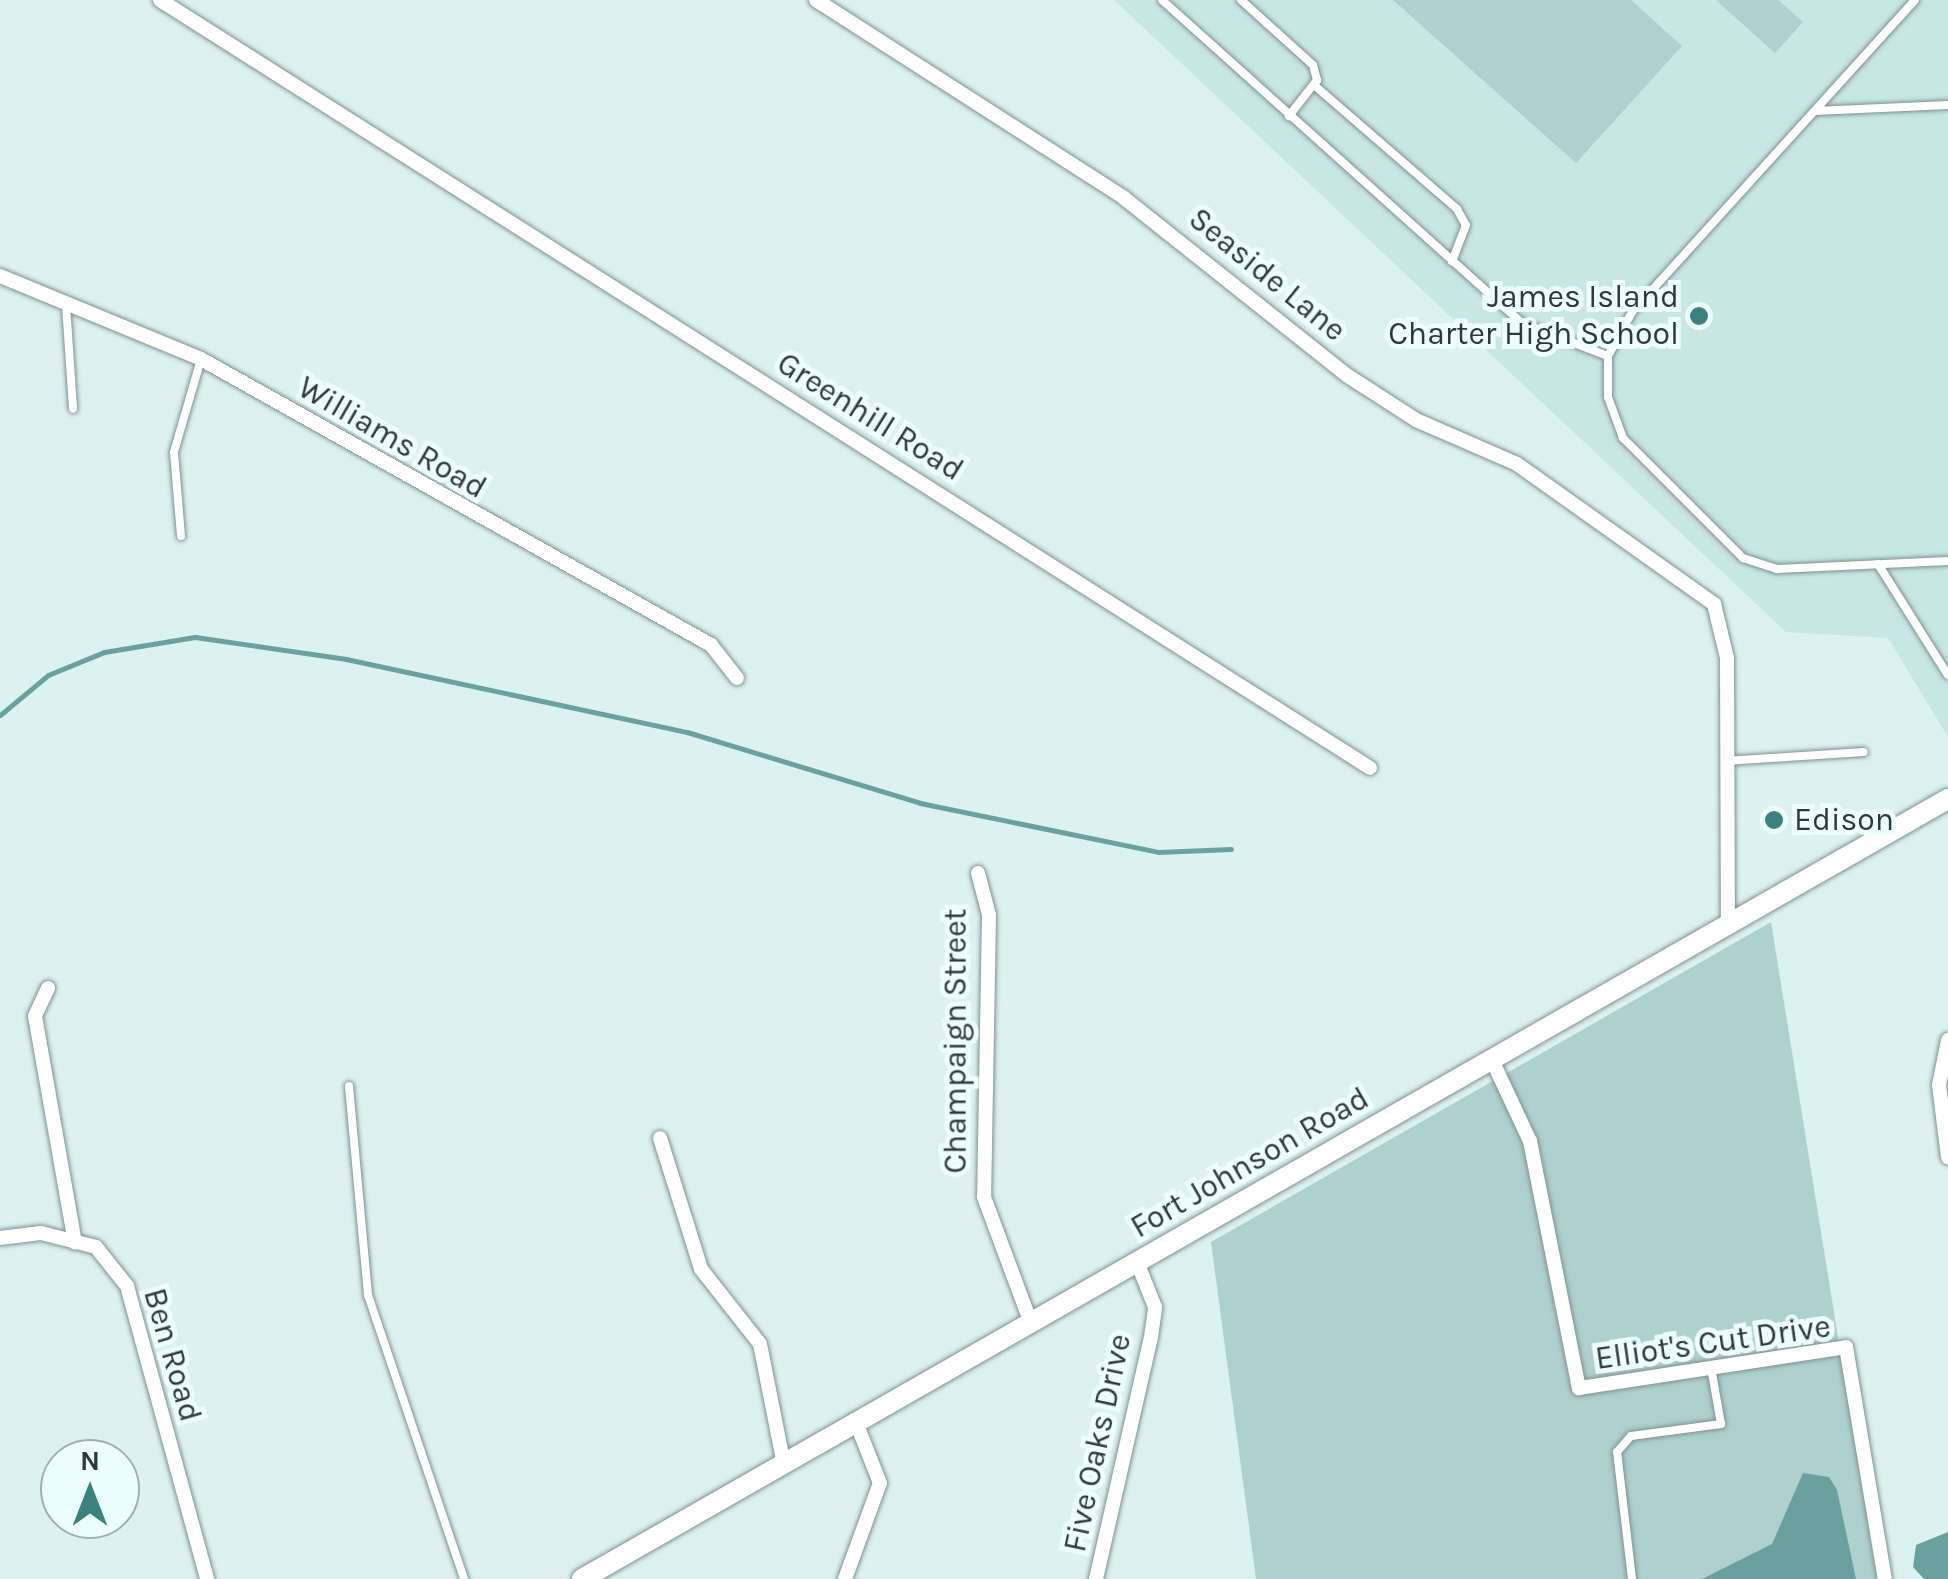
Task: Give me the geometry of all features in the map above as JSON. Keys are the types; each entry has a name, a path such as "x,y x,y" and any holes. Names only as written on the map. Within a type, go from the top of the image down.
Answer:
{"main road":[{"name":"Fort Johnson Road","path":"582,1579 783,1460 1728,928 1948,799"}],"street":[{"name":"Seaside Lane","path":"816,0 1124,198 1348,376 1416,420 1517,464 1695,587 1722,616 1726,636 1728,928"},
{"name":"Greenhill Road","path":"164,1 1370,768"},
{"name":"Williams Road","path":"0,276 67,300 201,360 710,645 738,678"},
{"name":"Champaign Street","path":"978,873 989,916 984,1197 1030,1321"},
{"path":"0,1238 74,1242 35,1016 48,988"},
{"path":"1948,1040 1939,1084 1948,1157"},
{"name":"Elliot's Cut Drive","path":"1492,1060 1530,1141 1579,1388 1846,1347 1885,1579"},
{"path":"660,1138 701,1269 760,1344 783,1460"},
{"name":"Ben Road","path":"74,1242 96,1247 127,1286 207,1579"},
{"name":"Five Oaks Drive","path":"1096,1579 1151,1337 1155,1306 1138,1262"},
{"path":"845,1579 880,1482 855,1420"}],"lane":[{"path":"1162,0 1522,324 1608,356"},
{"path":"1241,0 1313,65 1314,84 1289,116"},
{"path":"1916,0 1632,312 1608,356 1608,398 1624,438 1743,558 1777,569 1948,561"},
{"path":"1314,84 1457,209 1466,225 1452,261"},
{"path":"1815,111 1948,104"},
{"path":"67,300 73,409"},
{"path":"181,536 174,452 201,360"},
{"path":"1878,564 1948,675"},
{"path":"1725,760 1864,752"},
{"path":"350,1086 368,1295 464,1579"},
{"path":"1632,1579 1617,1452 1631,1436 1721,1424 1711,1367"}],"shaded area":[{"name":"James Island Charter High School","path":"1114,0 1948,0 1948,737 1888,638 1786,632"},
{"path":"1393,0 1631,0 1682,46 1576,163"},
{"path":"1716,0 1778,0 1803,22 1775,53"},
{"path":"1771,922 1877,1579 1256,1579 1211,1242"},
{"path":"1803,1473 1829,1477 1837,1490 1856,1579 1702,1579 1772,1544"},
{"path":"1948,1532 1948,1579 1924,1579 1913,1567 1916,1545"}],"waterway":[{"path":"0,715 48,675 104,652 195,637 346,659 687,732 920,803 1158,852 1231,849"}],"place":[{"name":"James Island Charter High School","path":"1699,316"},
{"name":"Edison","path":"1774,820"}]}
